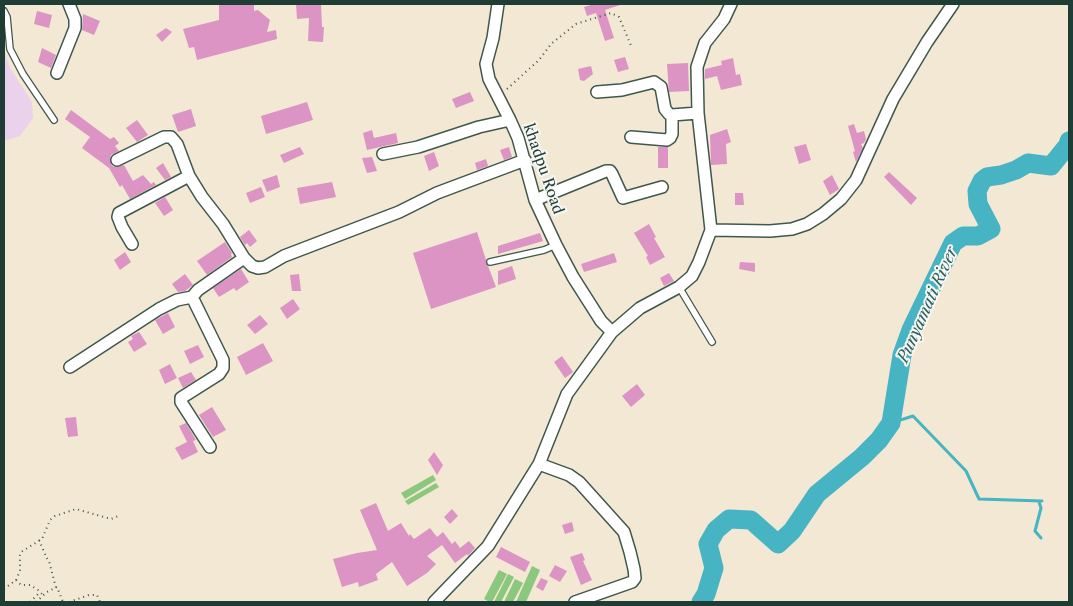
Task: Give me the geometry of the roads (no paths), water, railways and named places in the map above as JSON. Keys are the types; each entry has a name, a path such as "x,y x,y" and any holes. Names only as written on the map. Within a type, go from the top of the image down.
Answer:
{"street":[{"path":"57,73 75,28 75,19 69,4"},
{"name":"khadpu Road","path":"498,4 493,38 486,64 489,79 510,120 525,160 536,200 556,245 573,277 601,321 612,332"},
{"path":"434,602 488,546 539,464 567,394 612,332 640,308 679,287 692,276 699,262 711,230 698,113 697,67 705,43 724,19 731,4"},
{"path":"711,230 792,228 807,224 823,214 840,199 856,180 893,99 952,4"},
{"path":"597,92 622,90 654,82 660,87 665,110 672,115 698,113"},
{"path":"631,137 667,140 672,134 672,115"},
{"path":"383,154 418,147 486,125 510,120"},
{"path":"117,160 164,137 171,137 177,144 189,176 202,197 223,224 244,258 252,266 258,268 265,267 284,256 399,212 437,193 525,160"},
{"path":"536,200 606,171 610,171 612,174 623,198 662,187"},
{"path":"132,244 122,228 118,217 119,213 189,176"},
{"path":"70,367 159,308 177,300 192,297 198,290 244,258"},
{"path":"192,297 223,360 223,368 219,374 181,398 210,447"},
{"path":"539,464 569,475 579,482 624,532 630,552 635,578 632,582 575,602"}],"lane":[{"path":"4,11 10,49 23,74 54,120"},
{"path":"490,262 544,250 556,245"},
{"path":"679,287 712,342"}],"waterway":[{"name":"Punyamati River","path":"701,602 706,594 714,568 708,544 716,530 729,519 751,520 778,544 792,531 817,494 862,457 879,440 891,423 902,355 911,330 953,243 963,236 978,236 991,229 978,204 977,191 982,181 987,177 1016,170 1028,163 1051,166 1068,145 1069,141"},
{"path":"891,423 913,416 966,471 979,499 1042,501"},
{"path":"1039,502 1041,508 1035,531 1041,538"}]}
